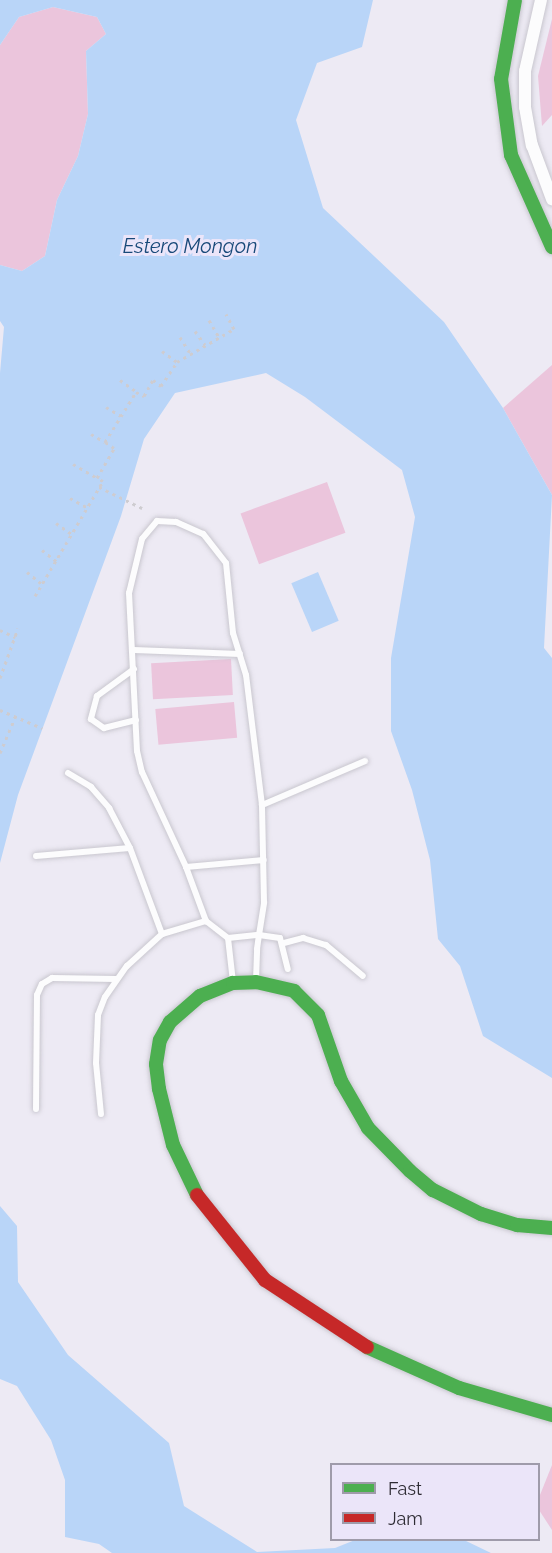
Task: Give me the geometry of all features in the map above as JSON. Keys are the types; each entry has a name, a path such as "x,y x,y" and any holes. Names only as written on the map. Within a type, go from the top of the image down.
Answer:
{"street":[{"path":"515,0 501,79 511,155 552,247"},
{"path":"536,214 552,199 532,145 525,107 525,71 541,0"},
{"path":"552,1228 517,1225 481,1214 433,1190 410,1171 385,1148 354,1106 318,1015 309,1002 294,991 256,982 233,983 200,996 170,1022 160,1040 156,1064 164,1116 185,1173 193,1191 228,1239 266,1280 368,1348 459,1388 552,1415"}],"lane":[{"path":"256,982 259,935 264,902 262,805 240,654 233,633 230,581 220,551 203,534 166,520 148,527 136,554 129,593 134,650 136,720 142,772 186,867 206,921 228,938 259,935 273,935 284,943 288,969"},
{"path":"134,650 240,654"},
{"path":"134,669 97,696 91,719 104,728 136,720"},
{"path":"262,805 365,761"},
{"path":"68,773 97,794 130,848 162,934"},
{"path":"36,856 130,848"},
{"path":"186,867 264,860"},
{"path":"101,1114 96,1063 98,1015 116,979 162,934 206,921"},
{"path":"228,938 233,983"},
{"path":"284,943 303,938 326,945 363,976"},
{"path":"36,1109 37,995 42,984 52,978 116,979"}],"path":[{"path":"120,380 144,396 153,380 161,386 177,362 234,329 226,314"},
{"path":"209,320 220,337"},
{"path":"195,331 205,345"},
{"path":"180,337 190,354"},
{"path":"162,351 177,362"},
{"path":"105,442 136,392"},
{"path":"106,407 121,416"},
{"path":"91,434 114,448 97,478"},
{"path":"35,597 103,481 73,464"},
{"path":"99,487 141,508"},
{"path":"70,498 88,508"},
{"path":"56,523 72,535"},
{"path":"42,550 56,561"},
{"path":"27,572 43,584"},
{"path":"0,678 18,628"},
{"path":"0,630 15,638"},
{"path":"0,657 7,660"},
{"path":"0,710 42,728"},
{"path":"0,753 15,717"}],"shaded area":[{"path":"53,7 97,17 106,34 86,51 88,114 78,156 57,200 45,256 22,271 0,265 0,45 19,17"},
{"path":"552,19 552,115 542,126 538,76"},
{"path":"552,365 552,495 503,408"},
{"path":"327,482 345,533 259,564 241,513"},
{"path":"231,659 233,695 153,699 151,663"},
{"path":"234,702 237,738 158,745 155,709"},
{"path":"552,1465 552,1530 540,1512 540,1495"}],"water":[{"name":"Estero Mongon","path":"0,0 373,0 362,47 317,63 296,120 323,208 444,322 503,408 552,495 544,648 552,658 552,1078 483,1036 460,966 438,939 430,860 412,790 391,731 391,658 415,517 402,470 305,397 266,373 175,393 144,439 121,516 18,795 0,863 0,373 4,327 0,321 0,265 22,271 45,256 57,200 78,156 88,114 86,51 106,34 97,17 53,7 19,17 0,45"},
{"path":"318,572 339,621 312,632 291,583"},
{"path":"0,1206 17,1226 18,1282 68,1355 169,1443 184,1506 257,1552 335,1548 352,1541 466,1541 491,1553 112,1553 99,1544 65,1537 65,1480 51,1440 17,1386 0,1379"}],"traffic: fast":[{"path":"515,0 501,79 511,155 552,247"},
{"path":"197,1195 173,1145 159,1089 156,1064 160,1040 170,1022 200,996 233,983 256,982 294,991 318,1015 341,1081 368,1128 410,1171 433,1190 481,1214 517,1225 552,1228"},
{"path":"367,1347 459,1388 552,1415"}],"traffic: jam":[{"path":"197,1195 265,1280 367,1347"}]}
